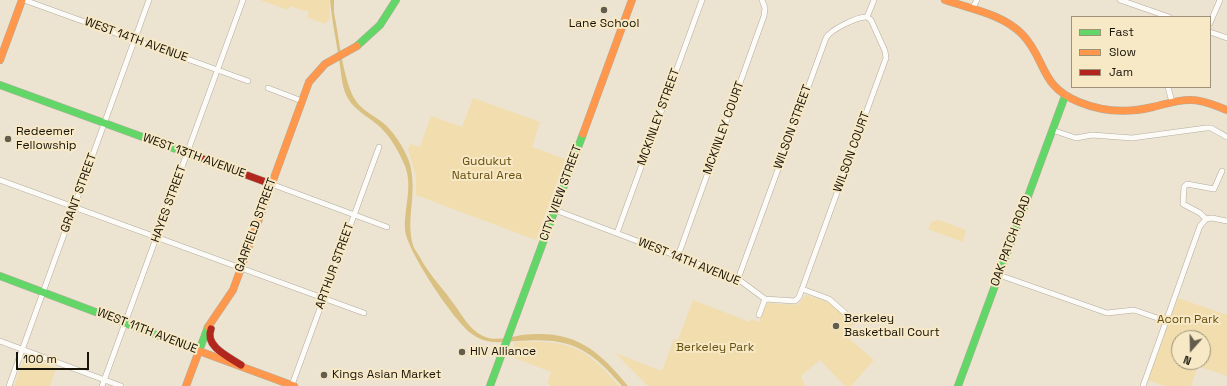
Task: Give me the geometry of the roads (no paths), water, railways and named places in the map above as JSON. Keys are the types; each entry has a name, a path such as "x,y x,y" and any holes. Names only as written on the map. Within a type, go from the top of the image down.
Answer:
{"main road":[{"path":"0,60 23,0"},
{"name":"GARFIELD STREET","path":"186,386 209,325 229,296 309,82 318,70 325,64 358,45 380,25 396,0"},
{"name":"CITY VIEW STREET","path":"490,386 632,0"},
{"path":"945,0 1005,22 1020,32 1031,46 1048,80 1065,96 1090,106 1112,110 1140,110 1172,102 1201,101 1227,110"},
{"name":"WEST 13TH AVENUE","path":"0,85 271,184"},
{"name":"OAK PATCH ROAD","path":"958,386 1065,96"},
{"name":"WEST 11TH AVENUE","path":"0,276 293,386"},
{"path":"215,316 209,334 210,341 215,347 245,367"}],"street":[{"name":"WEST 14TH AVENUE","path":"23,0 248,81"},
{"name":"GRANT STREET","path":"9,386 150,0"},
{"name":"HAYES STREET","path":"102,386 243,0"},
{"name":"MCKINLEY STREET","path":"617,233 702,0"},
{"name":"MCKINLEY COURT","path":"678,256 764,16 765,8 762,0"},
{"path":"867,17 874,0"},
{"path":"972,9 977,0"},
{"path":"1120,0 1166,16"},
{"path":"1211,21 1220,0"},
{"name":"WILSON STREET","path":"738,279 826,38 833,30 861,17 867,17"},
{"name":"WILSON COURT","path":"802,289 885,61 885,51 867,17"},
{"path":"1211,32 1227,38"},
{"path":"268,88 302,101"},
{"path":"1168,88 1172,102"},
{"path":"1052,130 1076,138 1092,135 1132,138 1206,128 1212,129 1227,137"},
{"name":"ARTHUR STREET","path":"293,386 379,148"},
{"path":"1206,219 1200,213 1185,206 1182,199 1186,184 1215,188 1222,171"},
{"path":"0,180 364,312"},
{"name":"WEST 13TH AVENUE","path":"271,184 387,227"},
{"name":"WEST 14TH AVENUE","path":"555,210 738,279 765,299"},
{"path":"1142,386 1200,226 1206,219 1212,218 1227,221"},
{"path":"999,275 1107,313 1134,310 1166,321"},
{"path":"759,315 765,299 795,301 799,297 802,289 829,300 854,321"},
{"path":"0,341 121,386"}],"place":[{"name":"Lane School","path":"604,10"},
{"name":"Redeemer Fellowship","path":"8,139"},
{"name":"Berkeley Basketball Court","path":"836,326"},
{"name":"HIV Alliance","path":"462,352"},
{"name":"Kings Asian Market","path":"324,375"}],"park label":[{"name":"Gudukut Natural Area","path":"487,169"},
{"name":"Acorn Park","path":"1188,320"},
{"name":"Berkeley Park","path":"715,348"}]}
